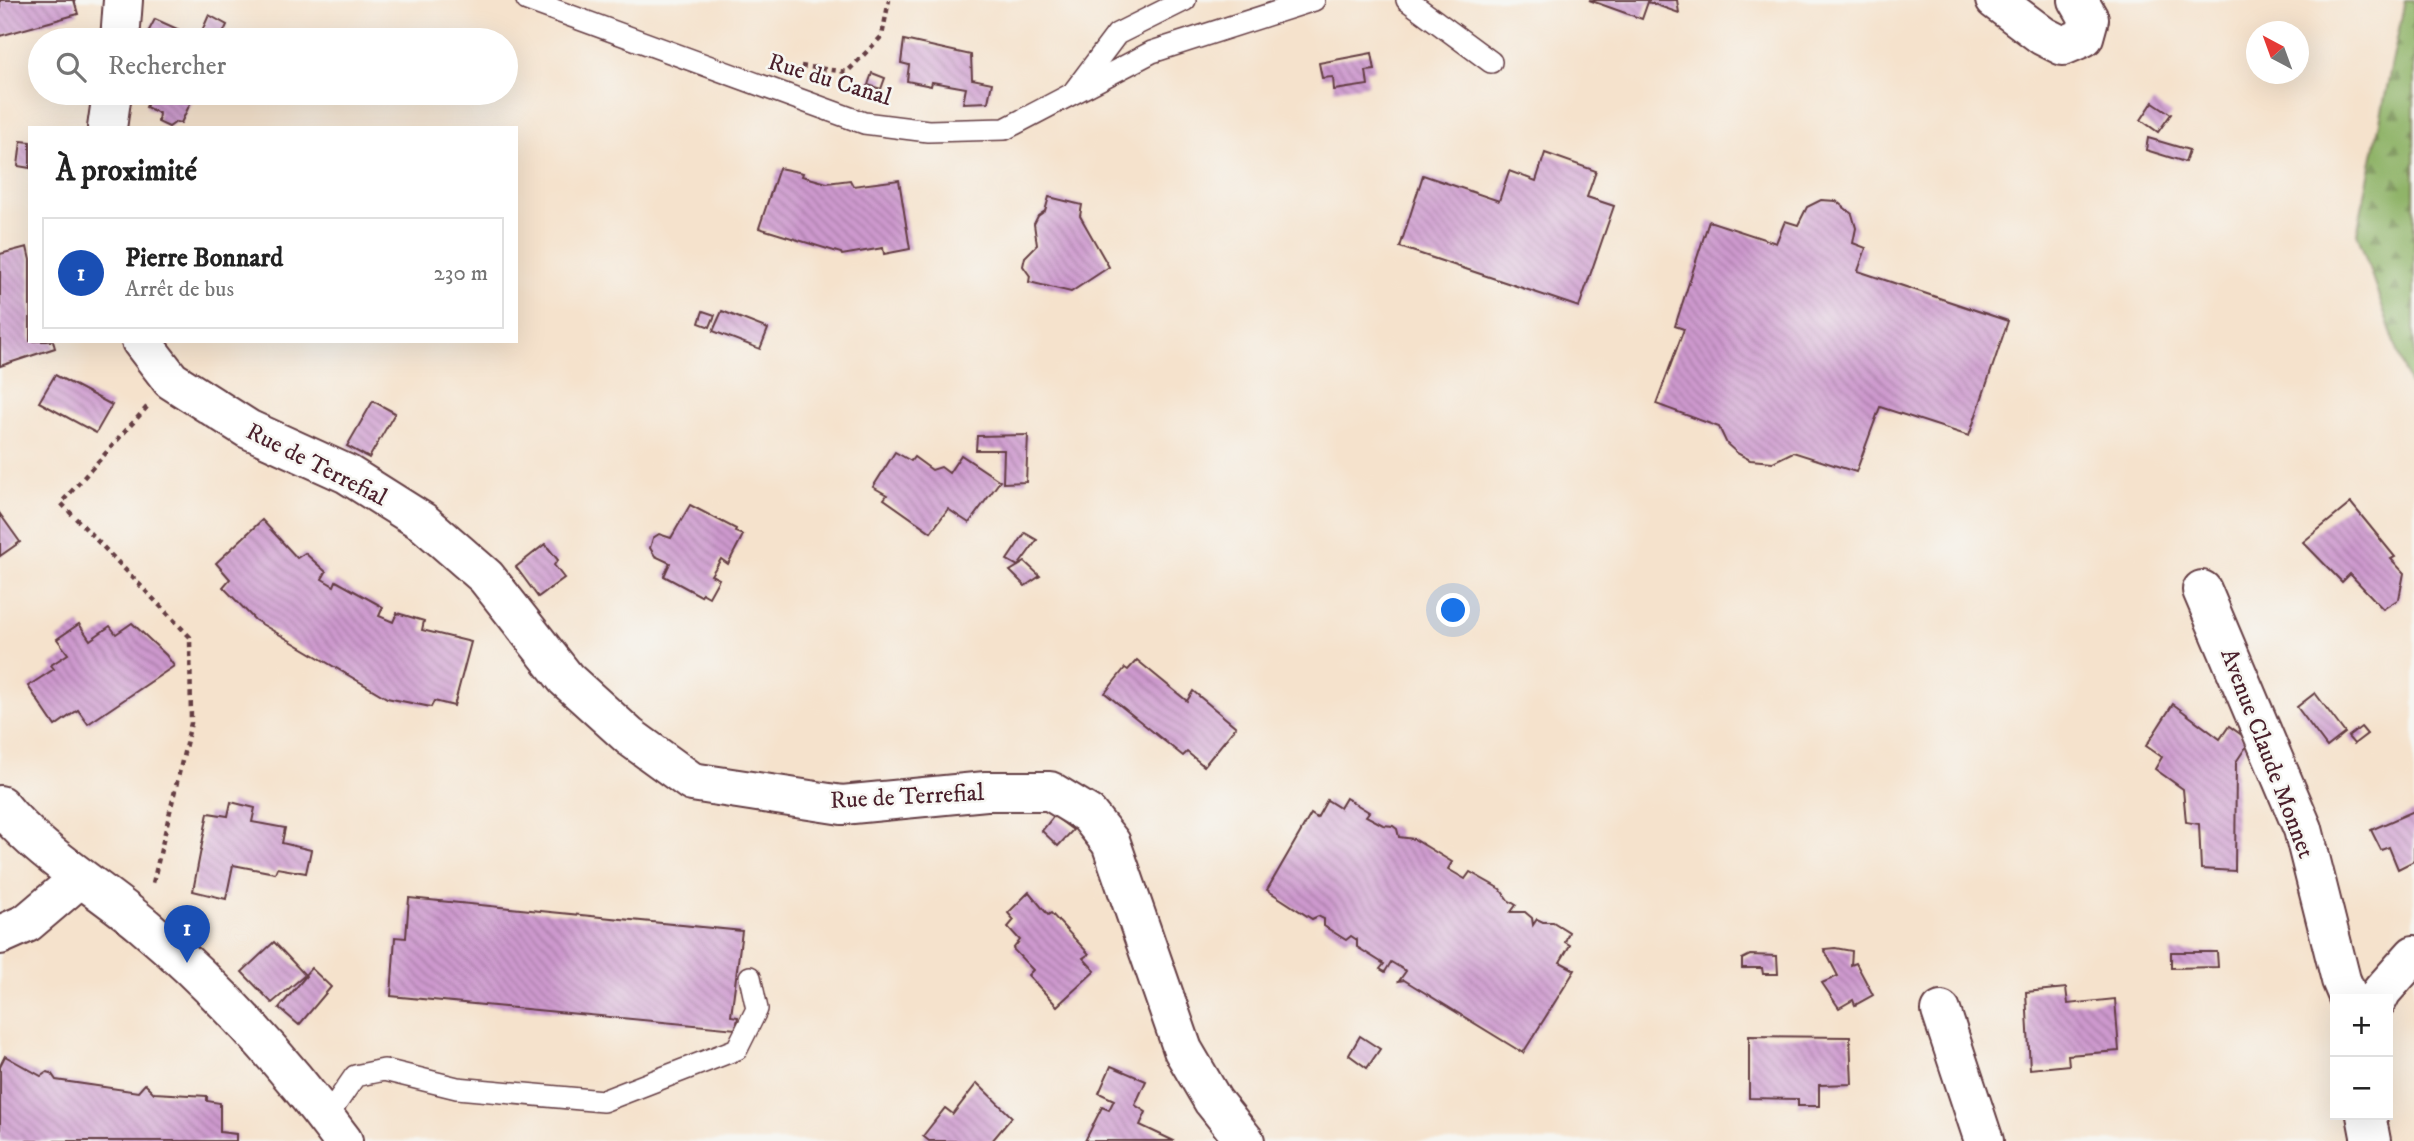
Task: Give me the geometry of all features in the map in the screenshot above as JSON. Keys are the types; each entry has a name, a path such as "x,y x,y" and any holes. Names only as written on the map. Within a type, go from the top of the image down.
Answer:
{"street":[{"path":"121,28 122,0"},
{"path":"1995,0 2043,36 2063,46 2084,37 2089,19 2078,0"},
{"path":"107,126 110,105"},
{"name":"Rue de Terrefial","path":"143,343 171,380 248,429 348,474 423,522 486,577 566,679 630,737 692,782 842,805 986,791 1050,791 1088,814 1111,843 1183,1050 1213,1101 1245,1141"},
{"name":"Avenue Claude Monnet","path":"2202,590 2303,829 2341,981 2347,994"},
{"path":"0,805 11,819 80,878 143,925 187,964 310,1096 334,1129"},
{"path":"0,935 27,923 80,878"},
{"path":"2380,994 2414,955"},
{"path":"1941,1011 1984,1141"},
{"path":"2367,1120 2371,1141"}],"lane":[{"name":"Rue du Canal","path":"527,0 864,123 928,131 1005,130 1152,52 1314,0"},
{"path":"1072,94 1117,34 1185,0"},
{"path":"1407,0 1491,62"},
{"path":"334,1129 355,1076 384,1070 457,1088 603,1101 737,1049 757,1009 750,977"}],"path":[{"path":"787,95 793,65 847,72 882,36 889,0"},
{"path":"122,433 61,503 190,637 191,723 143,925"}],"green space":[{"path":"2405,0 2414,0 2414,398 2357,233"}],"building":[{"path":"0,0 74,0 78,14 0,36"},
{"path":"1589,0 1677,0 1679,13 1648,2 1642,19"},
{"path":"209,15 227,25 226,28 203,28"},
{"path":"155,19 175,28 150,28"},
{"path":"904,40 971,55 972,79 992,83 988,102 963,103 966,88 932,82 931,86 907,81 909,65 901,63"},
{"path":"1372,53 1375,70 1366,71 1368,85 1334,90 1333,77 1322,78 1319,63"},
{"path":"872,73 885,78 881,89 868,85"},
{"path":"2153,102 2171,114 2158,132 2141,120"},
{"path":"189,105 181,123 176,122 170,126 158,122 159,113 146,107"},
{"path":"2148,138 2189,150 2185,162 2146,150"},
{"path":"21,141 28,142 28,168 18,166"},
{"path":"1545,153 1596,171 1587,197 1614,206 1579,307 1400,247 1423,175 1499,201 1509,171 1536,181"},
{"path":"779,168 803,173 802,176 827,183 850,180 853,186 899,180 910,249 884,254 883,248 842,255 759,228"},
{"path":"1049,197 1082,205 1080,216 1109,267 1071,292 1029,282 1030,276 1023,266 1025,257 1037,245 1034,224 1038,216 1045,211"},
{"path":"1821,200 1836,201 1852,214 1856,228 1853,243 1866,248 1858,271 2008,321 1969,436 1880,407 1856,472 1793,452 1773,462 1750,460 1727,444 1719,427 1656,404 1684,329 1675,326 1709,221 1776,243 1785,221 1798,225 1807,207"},
{"path":"27,247 28,343 54,343 55,348 0,366 0,254"},
{"path":"703,311 715,315 710,327 699,323"},
{"path":"722,311 768,329 760,349 713,331"},
{"path":"55,375 112,405 96,433 39,402"},
{"path":"373,401 395,413 369,458 347,446"},
{"path":"1028,435 1026,482 1003,483 1004,450 976,450 977,436"},
{"path":"895,452 911,461 914,457 932,470 941,467 949,473 961,455 1000,481 969,523 948,509 931,532 884,499 887,495 873,487"},
{"path":"2351,503 2395,557 2391,559 2404,573 2399,599 2383,609 2350,574 2342,582 2303,542"},
{"path":"690,505 743,535 728,564 721,559 711,575 719,579 709,597 702,593 701,596 664,576 670,563 655,556 650,548 653,538 659,534 671,538"},
{"path":"0,514 20,542 0,556"},
{"path":"262,520 297,558 305,553 326,572 322,579 334,586 336,581 383,607 379,616 393,622 397,613 424,621 422,630 471,642 454,706 434,701 431,707 387,698 255,620 223,587 230,579 216,563"},
{"path":"1025,533 1037,540 1018,566 1007,560"},
{"path":"545,544 558,560 554,565 564,578 538,597 516,567"},
{"path":"1025,562 1040,576 1025,586 1010,571"},
{"path":"132,623 174,666 88,724 78,710 55,726 28,686 54,669 51,665 68,654 57,639 79,624 90,640 110,626 116,634"},
{"path":"1137,660 1187,701 1193,691 1236,727 1204,766 1187,752 1183,756 1105,693 1125,668 1128,670"},
{"path":"2315,693 2345,733 2327,747 2297,707"},
{"path":"2173,704 2220,739 2229,726 2250,741 2236,762 2235,871 2201,869 2199,824 2186,822 2183,789 2155,769 2162,757 2146,746"},
{"path":"2361,727 2367,734 2354,744 2348,737"},
{"path":"1346,798 1369,812 1366,816 1383,825 1393,826 1399,837 1414,839 1452,862 1448,869 1465,879 1470,872 1500,889 1508,900 1516,905 1511,912 1525,912 1532,918 1533,925 1537,919 1553,922 1569,932 1565,942 1570,945 1560,962 1575,970 1523,1053 1404,980 1399,981 1406,971 1391,962 1385,972 1380,969 1384,964 1357,947 1357,940 1351,936 1346,940 1324,926 1324,919 1318,916 1312,919 1267,890 1311,814 1317,818 1327,800 1340,808"},
{"path":"231,802 255,808 252,822 285,828 282,843 311,850 306,873 277,868 275,873 233,865 226,899 193,891 208,813 228,816"},
{"path":"2414,811 2414,861 2398,869 2389,847 2381,850 2371,830"},
{"path":"1054,816 1073,830 1058,846 1042,831"},
{"path":"1029,892 1048,915 1051,913 1089,954 1083,958 1095,971 1057,1006 1028,975 1033,970 1013,949 1020,940 1008,927 1014,920 1008,913"},
{"path":"409,898 742,931 731,1016 738,1017 736,1029 391,996 395,937 406,938"},
{"path":"274,942 305,975 272,1003 242,972"},
{"path":"1824,949 1852,951 1851,965 1856,963 1873,995 1855,1005 1853,1000 1839,1008 1822,983 1838,976"},
{"path":"2171,952 2217,952 2218,967 2171,968"},
{"path":"1750,955 1777,956 1778,974 1763,974 1762,968 1742,968 1742,959"},
{"path":"311,968 331,987 299,1025 279,1008"},
{"path":"2066,988 2068,1004 2115,999 2119,1051 2068,1055 2069,1065 2030,1069 2026,992"},
{"path":"1360,1036 1380,1049 1367,1068 1349,1055"},
{"path":"1749,1036 1850,1037 1852,1084 1819,1085 1819,1106 1798,1106 1798,1099 1749,1098"},
{"path":"5,1056 41,1076 47,1072 51,1073 56,1080 138,1092 145,1084 154,1093 207,1096 207,1101 220,1103 220,1132 236,1134 236,1141 0,1141 0,1066"},
{"path":"1111,1066 1146,1081 1135,1105 1146,1112 1140,1125 1174,1141 1085,1141 1102,1107 1109,1110 1114,1100 1099,1093"},
{"path":"977,1083 1012,1117 992,1141 929,1141 923,1136 945,1108 953,1114"}],"place":[{"name":"Pierre Bonnard","path":"187,963"}]}
